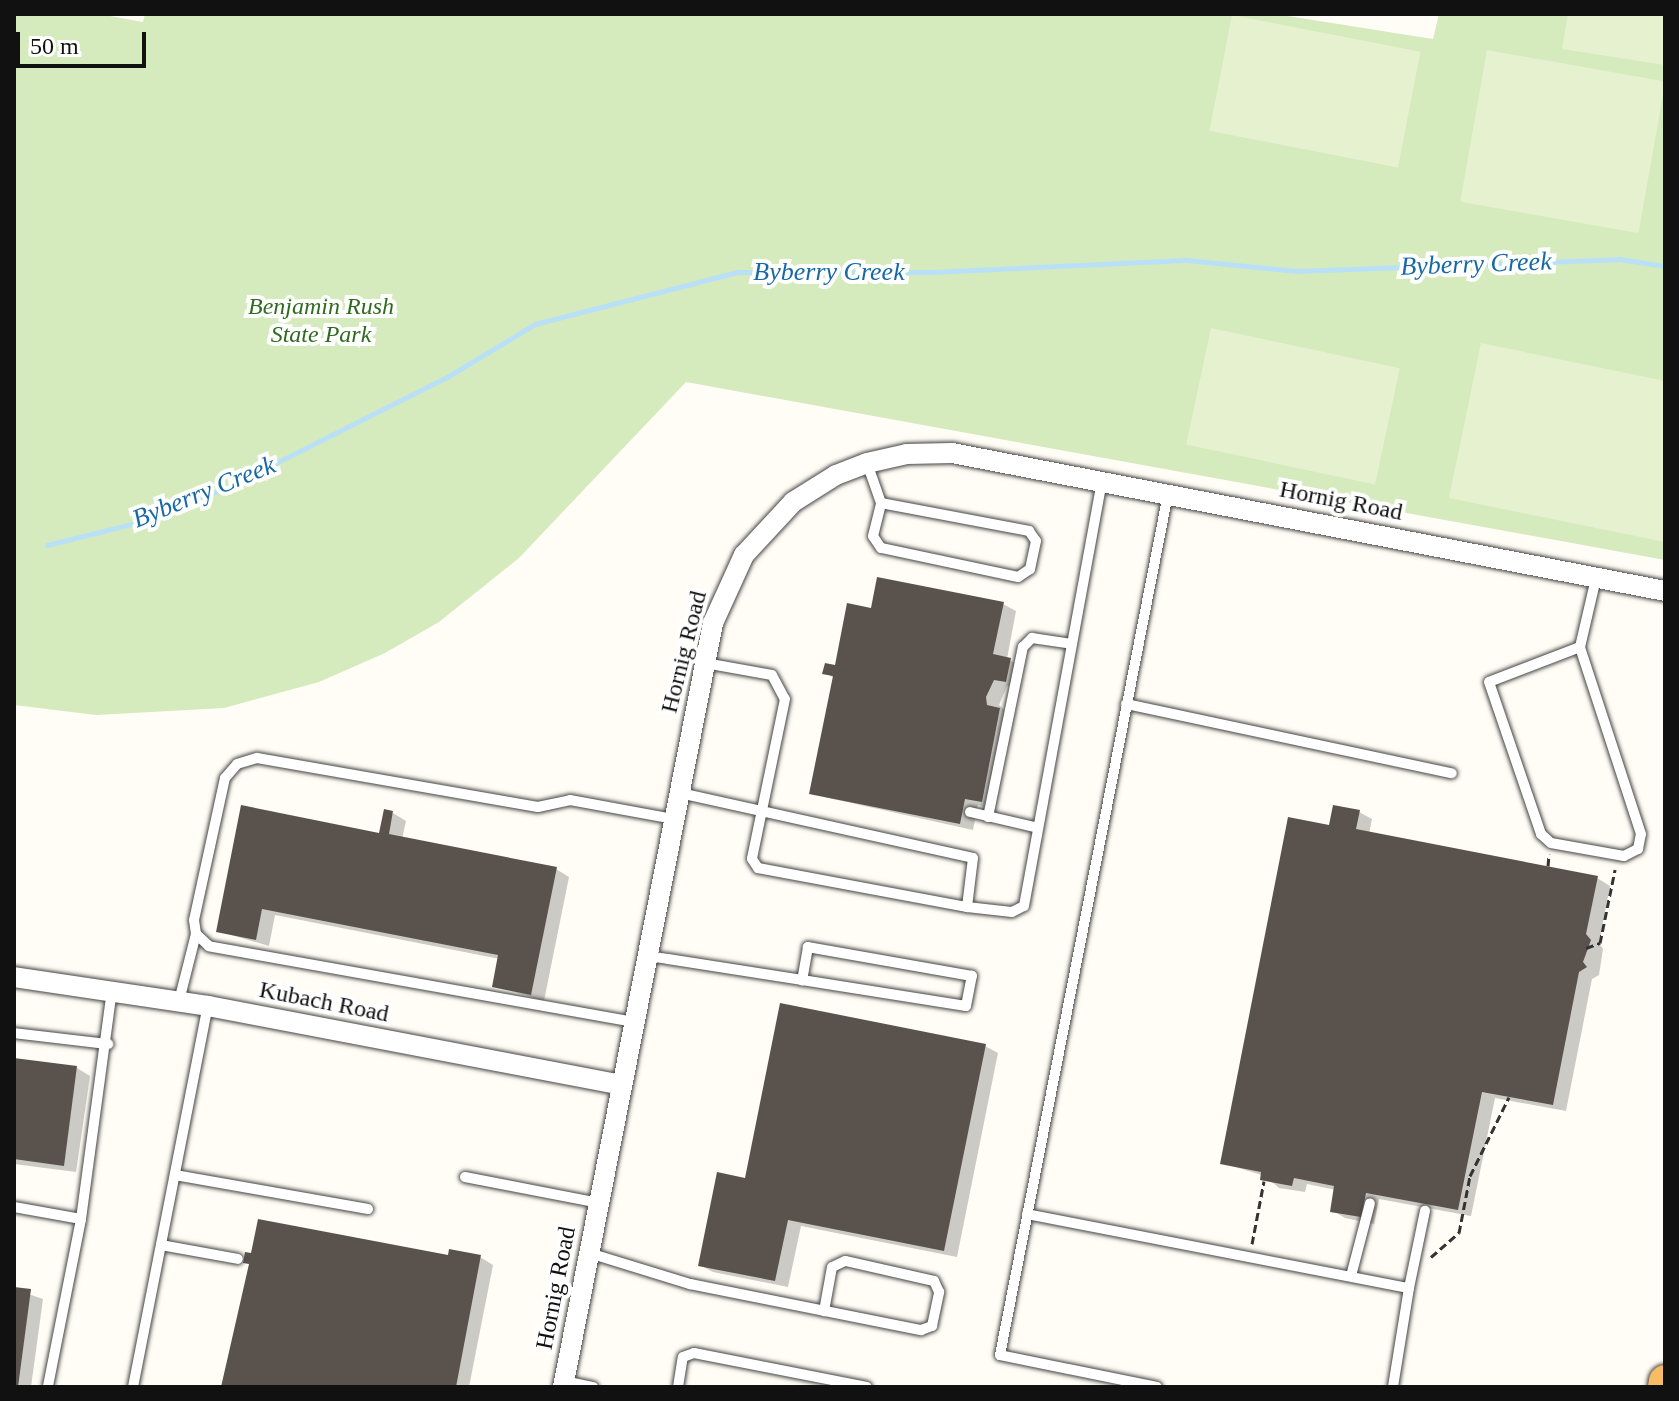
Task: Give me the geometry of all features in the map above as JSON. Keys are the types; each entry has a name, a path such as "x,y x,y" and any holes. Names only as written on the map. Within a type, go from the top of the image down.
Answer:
{"highway":[{"path":"1664,1387 1665,1381"}],"street":[{"name":"Hornig Road","path":"563,1384 705,663 722,598 759,535 814,487 867,463 907,454 952,453 1665,591"},
{"name":"Kubach Road","path":"14,977 208,1006 622,1085"}],"lane":[{"path":"867,463 881,503 873,536 881,548 1018,577 1030,569 1036,541 1029,531 881,503"},
{"path":"705,663 772,675 781,685 785,699 752,859 758,868 967,907 1012,912 1024,906 1102,481"},
{"path":"1157,1387 1000,1355 1168,494"},
{"path":"1580,647 1489,682 1541,834 1551,843 1624,856 1638,849 1641,834 1580,647 1596,578"},
{"path":"988,817 1023,647 1032,638 1072,644"},
{"path":"1126,704 1452,773"},
{"path":"179,1001 196,934 194,920 225,778 237,764 257,758 538,807 570,800 674,819"},
{"path":"680,793 973,858 967,907"},
{"path":"970,812 1038,828"},
{"path":"196,934 209,946 634,1022"},
{"path":"647,956 966,1006 972,976 808,947 802,980"},
{"path":"48,1386 81,1219 108,1044 112,991"},
{"path":"133,1387 208,1006"},
{"path":"14,1033 108,1044"},
{"path":"175,1175 368,1209"},
{"path":"465,1177 599,1203"},
{"path":"1351,1276 1370,1203"},
{"path":"14,1207 81,1219"},
{"path":"1393,1387 1425,1211"},
{"path":"1027,1214 1409,1288"},
{"path":"161,1245 238,1259"},
{"path":"589,1253 690,1284 824,1311 921,1330 932,1326 939,1292 934,1281 845,1261 832,1267 824,1311"},
{"path":"678,1387 683,1357 694,1353 867,1387"},
{"path":"563,1384 593,1387"}],"path":[{"path":"1586,948 1600,943 1615,870"},
{"path":"1413,1272 1459,1233 1470,1176 1509,1097"},
{"path":"1249,1257 1264,1181"}],"green space":[{"name":"Benjamin Rush State Park","path":"14,14 99,14 143,22 145,14 1275,14 1433,39 1439,14 1665,14 1665,560 686,382 519,558 439,622 385,653 319,682 224,708 96,715 14,705"},
{"path":"1568,14 1665,14 1665,65 1562,49"},
{"path":"1232,15 1420,52 1398,167 1209,131"},
{"path":"1487,50 1665,81 1639,233 1460,202"},
{"path":"1211,328 1400,368 1375,485 1186,444"},
{"path":"1481,343 1665,381 1665,542 1449,498"}],"building":[{"path":"877,577 1004,602 993,654 1011,658 1006,682 994,680 986,697 987,705 1000,708 982,802 965,799 960,824 809,794 833,676 822,674 825,663 835,665 847,603 871,608"},
{"path":"241,805 379,833 384,809 393,811 389,834 557,867 531,995 492,987 498,955 262,909 256,940 216,932"},
{"path":"1333,805 1360,810 1356,829 1598,876 1586,934 1591,940 1583,962 1587,967 1579,972 1553,1105 1482,1092 1458,1210 1366,1193 1361,1217 1330,1212 1334,1186 1294,1178 1292,1186 1260,1180 1261,1172 1220,1164 1288,817 1329,825"},
{"path":"780,1003 986,1044 944,1251 788,1220 775,1281 698,1266 717,1172 745,1178"},
{"path":"14,1058 77,1066 64,1166 14,1159"},
{"path":"258,1219 448,1255 449,1249 481,1255 456,1387 221,1387 249,1264 243,1263 245,1252 251,1253"},
{"path":"14,1287 31,1289 18,1387 14,1387"}],"waterway":[{"name":"Byberry Creek","path":"47,545 147,520 232,485 447,377 535,324 737,272 931,272 1186,260 1296,271 1619,259 1665,266"}]}
